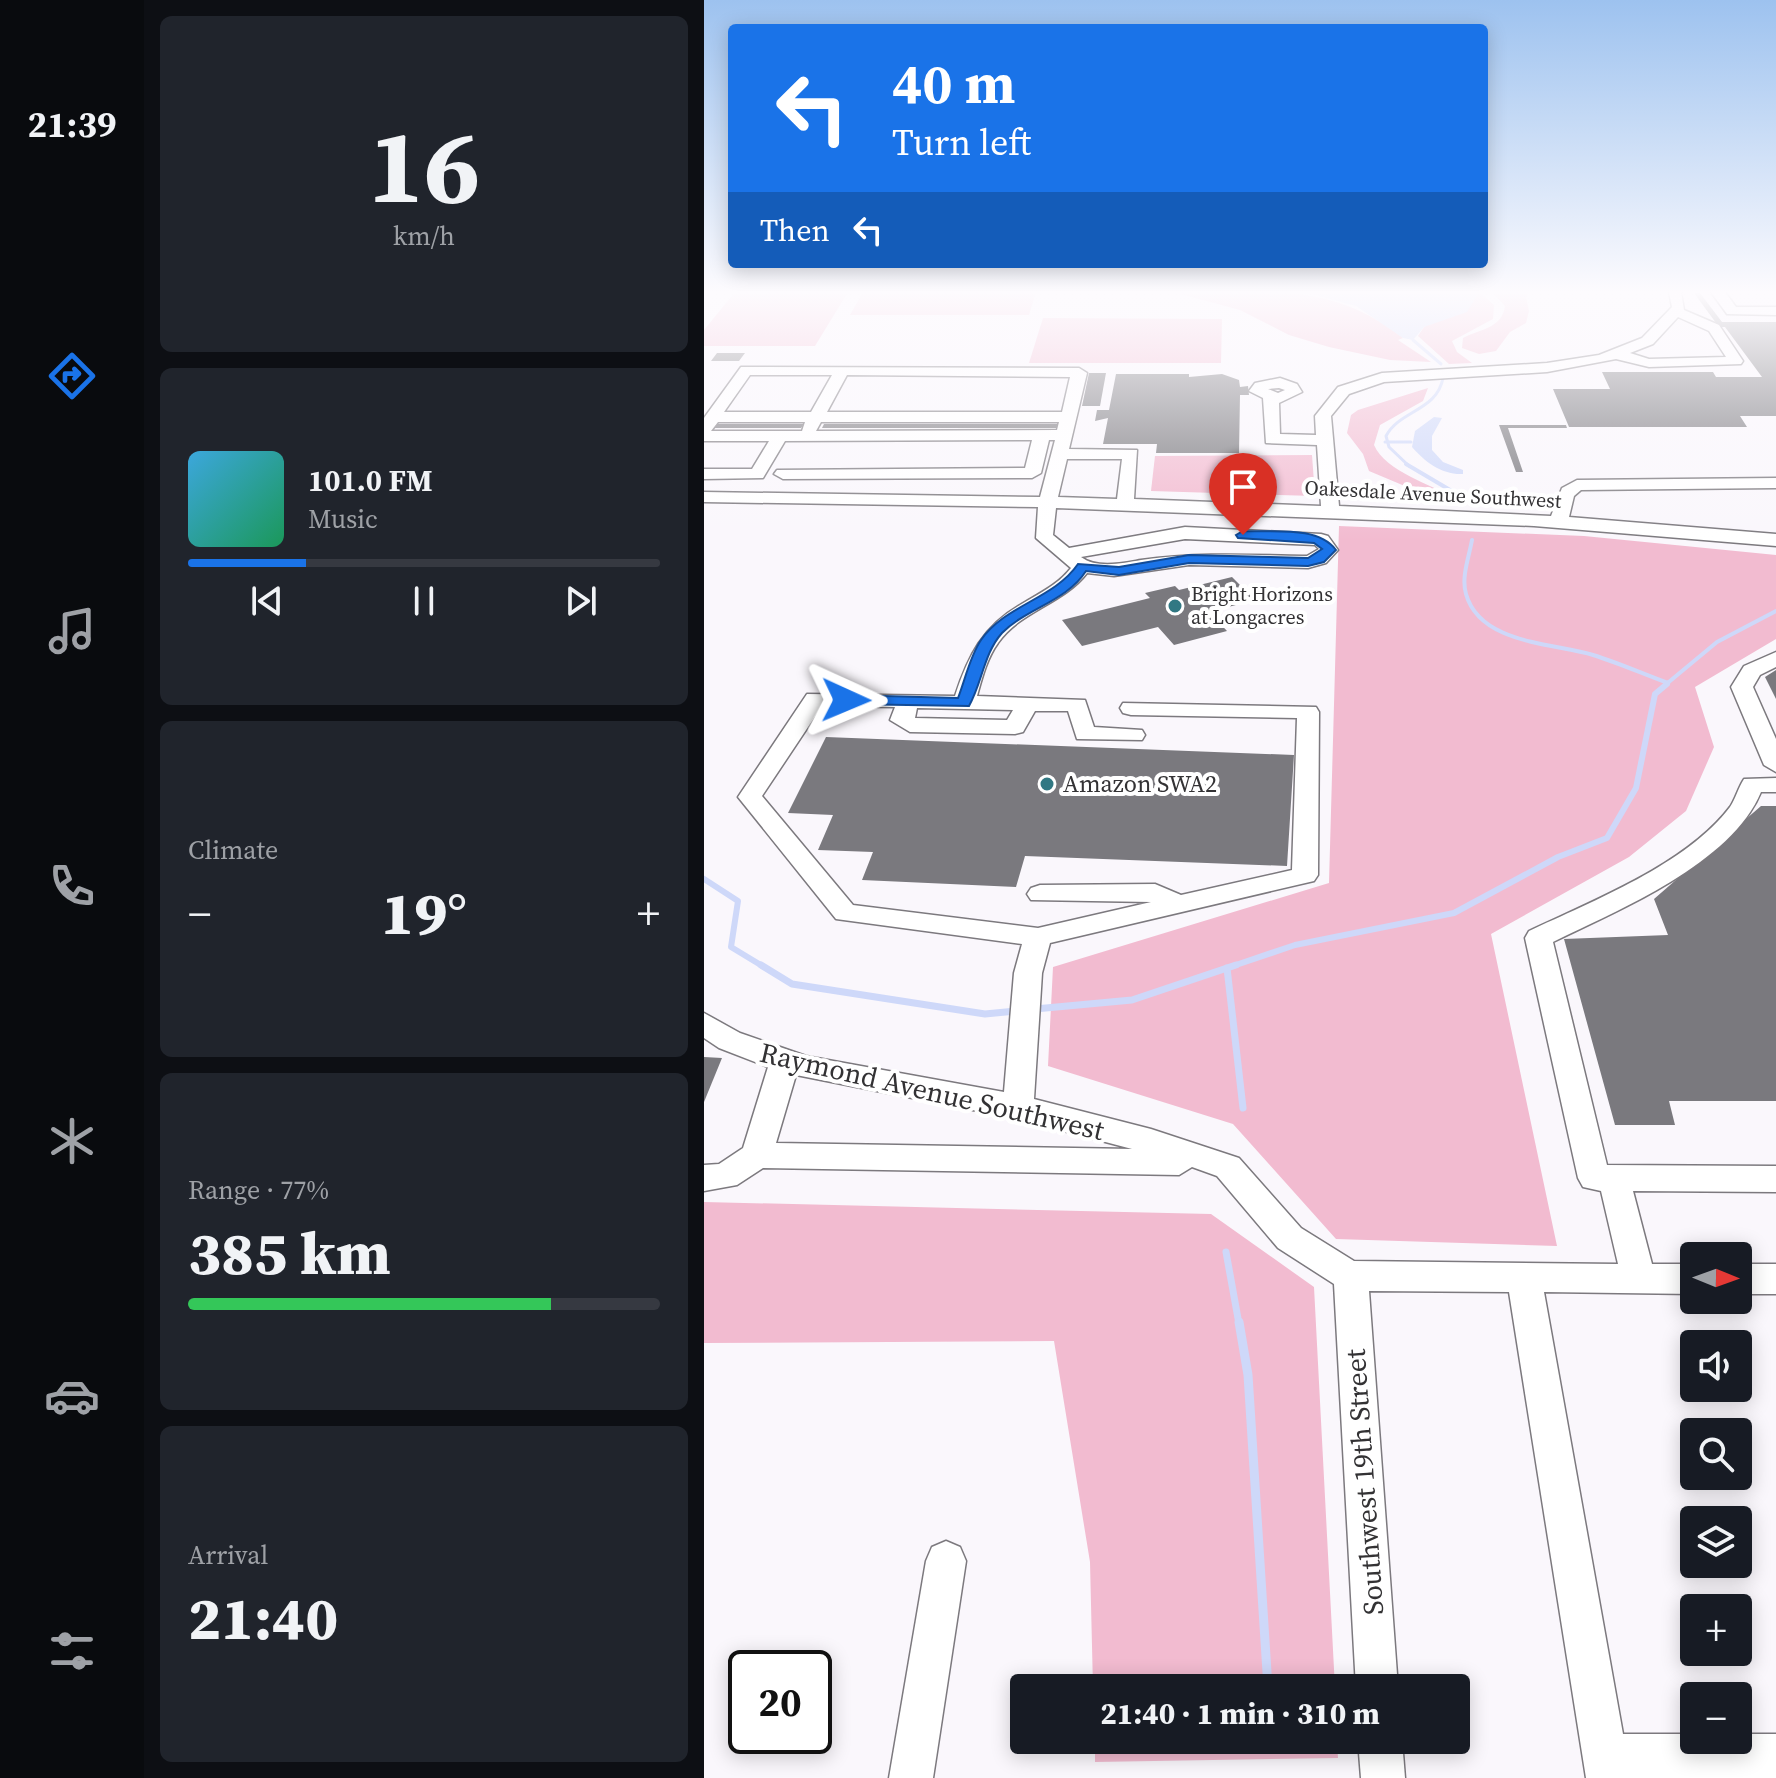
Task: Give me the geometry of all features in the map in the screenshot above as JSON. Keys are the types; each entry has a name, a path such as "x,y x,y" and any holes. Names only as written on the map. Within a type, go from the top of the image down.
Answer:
{"street":[{"path":"707,428 743,375"},
{"path":"769,497 840,375"},
{"path":"1074,560 1185,533 1300,537 1321,540 1329,550 1319,559 1308,562 1189,559 1119,571 1074,560 1045,538 1048,501 1079,375"},
{"path":"1330,511 1323,416 1327,406 1341,393 1367,381 1401,375"},
{"path":"1271,398 1272,439 1324,440"},
{"path":"707,428 816,417 1069,417"},
{"path":"707,428 780,436 1064,435"},
{"path":"783,474 1032,473 1042,435"},
{"path":"704,474 757,474 780,436"},
{"path":"1060,454 1131,454 1125,504"},
{"path":"1559,522 1563,499 1577,485 1776,483"},
{"name":"Oakesdale Avenue Southwest","path":"704,497 1048,501 1330,511 1559,522 1776,540"},
{"path":"964,703 987,642 1073,581 1074,560"},
{"path":"1776,658 1752,671 1742,687 1776,765"},
{"path":"1131,708 1308,712 1305,875 1038,937 845,913 750,797 815,699 1077,705 1085,734 1134,735"},
{"path":"908,701 901,720 924,725 1015,727 1027,704"},
{"path":"1776,785 1752,784 1742,807 1699,851 1633,892 1539,938 1594,1178 1776,1179"},
{"path":"1040,894 1155,893 1179,904"},
{"path":"1018,1107 1028,973 1038,937"},
{"name":"Raymond Avenue Southwest","path":"704,1024 717,1036 785,1061 1018,1107 1228,1167 1247,1183 1282,1230 1325,1265 1351,1276 1680,1279"},
{"path":"757,1155 785,1061"},
{"path":"704,1178 726,1176 757,1155 1214,1162"},
{"path":"1614,1178 1638,1278"},
{"name":"Southwest 19th Street","path":"1351,1276 1376,1674"},
{"path":"1524,1277 1606,1767 1776,1756"},
{"path":"1752,1279 1776,1279"},
{"path":"911,1778 946,1561"},
{"path":"1381,1754 1383,1778"}],"shaded area":[{"path":"1428,388 1423,401 1380,425 1374,445 1388,463 1456,499 1419,492 1369,471 1363,454 1347,433 1351,415 1358,410"},
{"path":"1312,455 1315,496 1151,491 1155,456"},
{"path":"1339,526 1584,536 1776,555 1776,639 1695,687 1714,747 1686,811 1629,857 1491,934 1557,1246 1336,1239 1233,1124 1048,1066 1053,967 1329,883"},
{"path":"704,1202 1211,1214 1314,1287 1334,1674 1093,1674 1090,1562 1054,1341 704,1343"},
{"path":"1095,1754 1338,1754 1338,1758 1095,1762"}],"water":[{"path":"1434,417 1442,418 1432,436 1432,450 1443,462 1463,470 1463,474 1434,466 1412,447 1415,431"}],"building":[{"path":"1089,375 1106,375 1100,406 1082,406"},
{"path":"1116,375 1225,375 1239,380 1240,387 1248,386 1249,395 1240,395 1239,453 1156,453 1157,444 1103,444 1108,418 1095,421 1097,410 1109,410"},
{"path":"1603,375 1762,377 1761,375 1776,375 1776,416 1740,416 1747,427 1569,427 1553,389 1610,389"},
{"path":"717,424 804,424 801,428 714,428"},
{"path":"824,424 1062,424 1061,428 822,428"},
{"path":"1499,425 1566,425 1567,428 1508,428 1523,472 1516,472"},
{"name":"Bright Horizons at Longacres","path":"1232,577 1255,600 1209,612 1227,631 1174,645 1158,627 1082,646 1062,620 1150,598 1145,593 1175,586 1179,590"},
{"path":"1776,670 1776,699 1765,677"},
{"name":"Amazon SWA2","path":"826,737 1294,755 1287,866 1025,856 1016,887 862,880 873,852 818,850 833,815 788,813"},
{"path":"1761,806 1776,806 1776,1101 1669,1101 1675,1125 1615,1125 1564,939 1668,935 1654,899"},
{"path":"704,1057 722,1058 704,1102"}],"waterway":[{"path":"1388,442 1386,436 1392,427 1434,397 1443,378"},
{"path":"1388,442 1411,442"},
{"path":"1388,442 1408,465"},
{"path":"1408,465 1467,500"},
{"path":"1472,540 1465,574 1466,594 1474,610 1486,623 1520,639 1593,655 1668,683"},
{"path":"1668,683 1717,642 1776,611"},
{"path":"1664,686 1668,683"},
{"path":"1230,967 1295,945 1454,913 1558,857 1607,838 1636,788 1655,694 1667,684"},
{"path":"704,879 738,901 731,947 764,967"},
{"path":"761,965 792,984 985,1014 1016,1011"},
{"path":"1227,968 1236,965"},
{"path":"1035,1009 1132,1000 1227,968"},
{"path":"1227,968 1243,1108"},
{"path":"1226,1252 1239,1324"},
{"path":"1239,1322 1248,1375 1267,1674"}],"place":[{"name":"Bright Horizons at Longacres","path":"1175,606"},
{"name":"Amazon SWA2","path":"1047,784"}],"route":[{"path":"846,700 964,703 987,642 1000,627 1073,581 1082,567 1119,571 1189,559 1308,562 1327,555 1329,550 1321,540 1243,535"}]}
